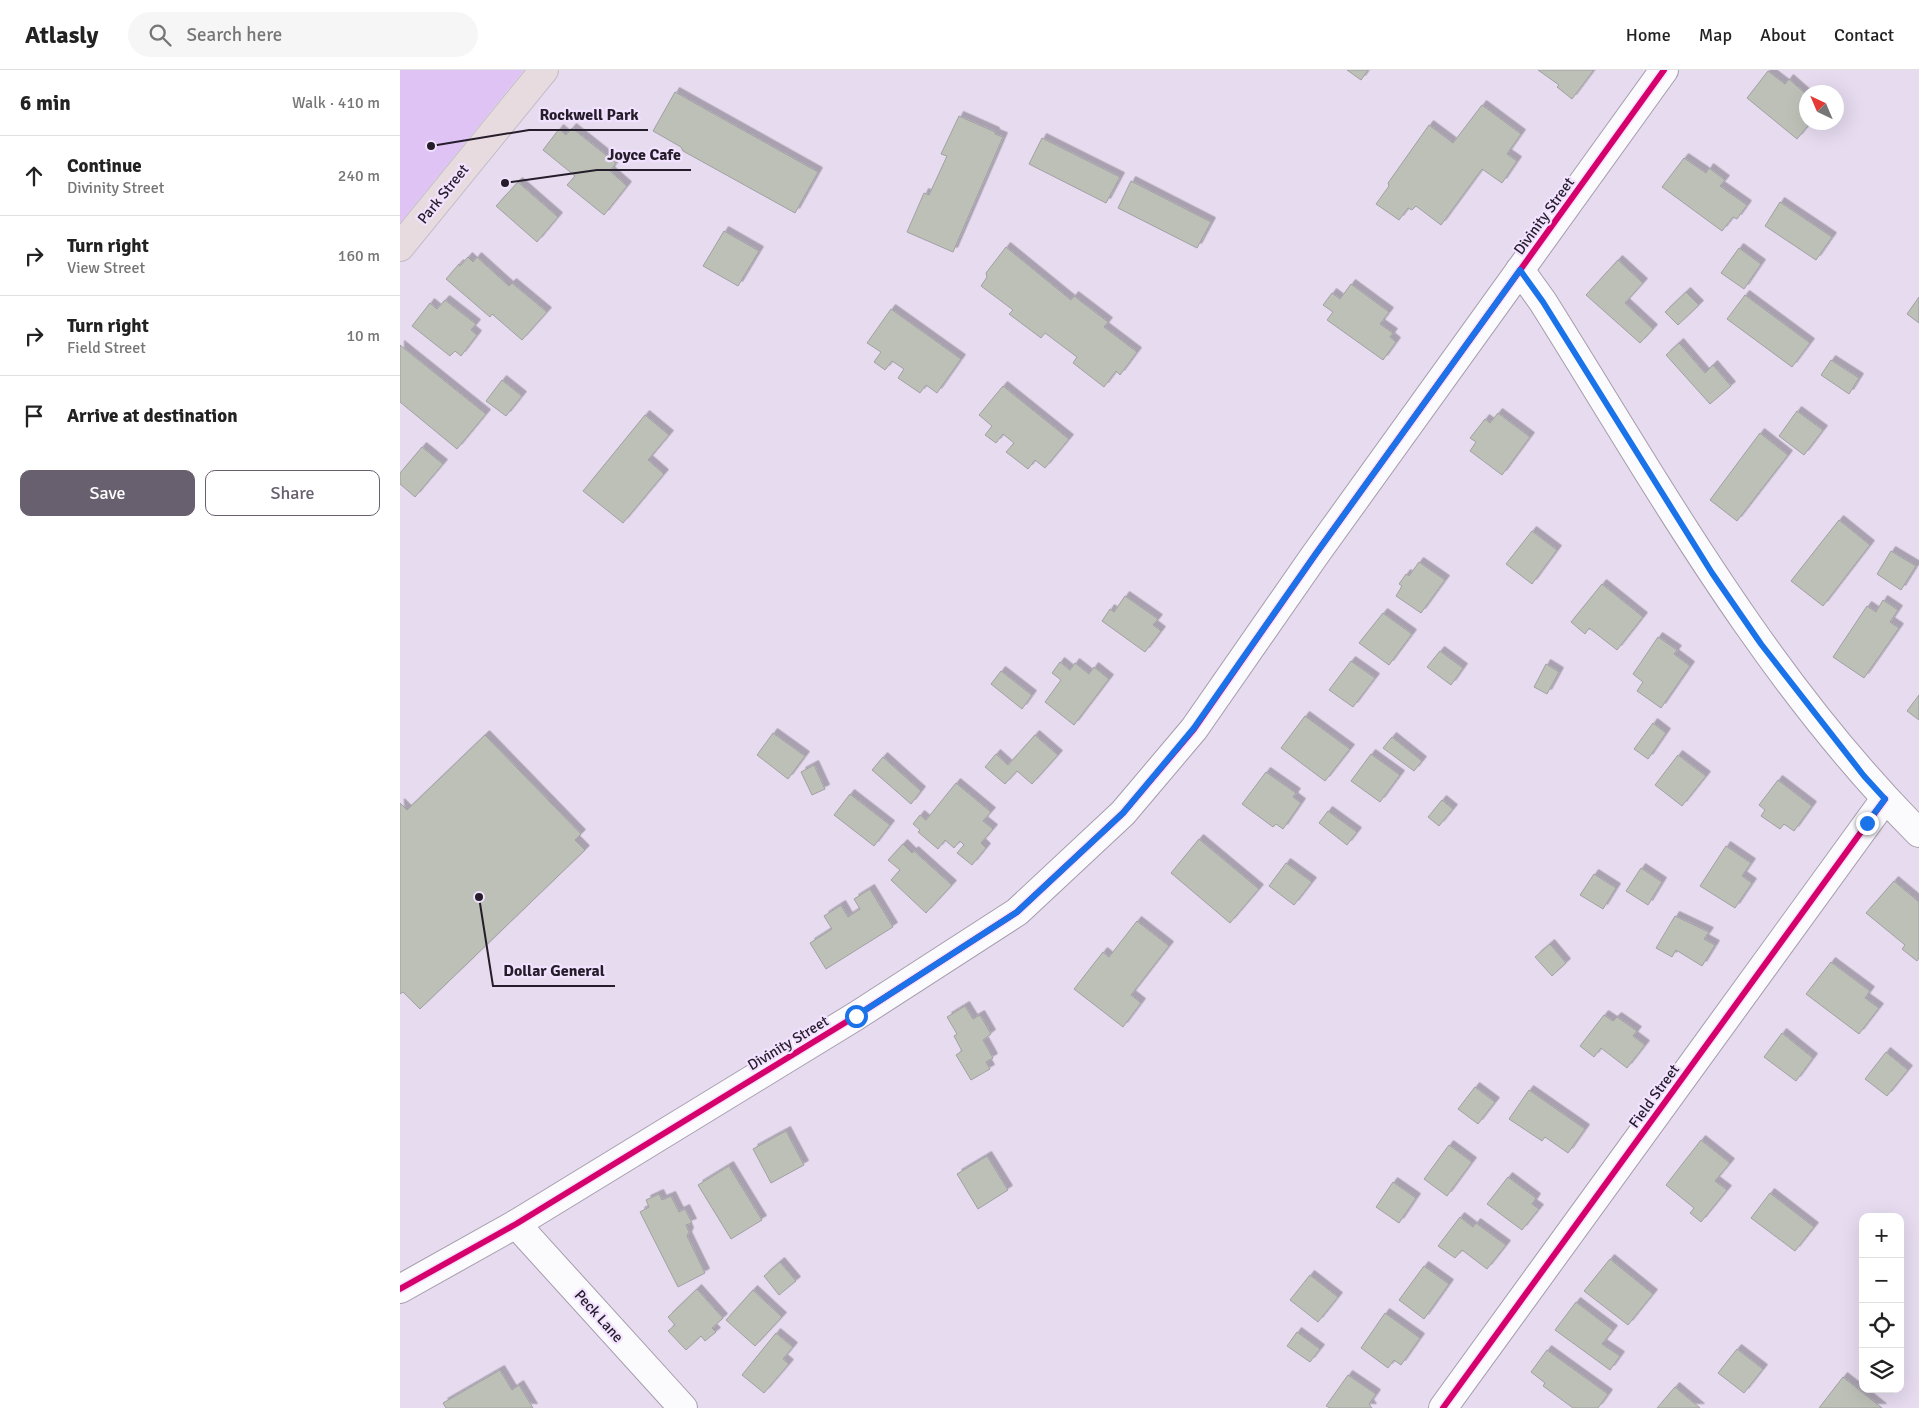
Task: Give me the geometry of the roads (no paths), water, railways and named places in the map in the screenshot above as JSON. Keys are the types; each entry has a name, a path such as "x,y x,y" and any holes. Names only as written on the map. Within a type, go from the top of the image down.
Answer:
{"highway":[{"name":"Park Street","path":"400,248 544,70"}],"street":[{"name":"Divinity Street","path":"400,1288 516,1224 856,1016 1017,912 1123,813 1194,728 1315,555 1664,70"},
{"path":"1520,270 1543,302 1712,573 1761,644 1864,776 1919,833"},
{"name":"Field Street","path":"1443,1408 1885,799"},
{"name":"Peck Lane","path":"516,1224 683,1408"}],"place":[{"name":"Rockwell Park","path":"431,146"},
{"name":"Joyce Cafe","path":"505,183"},
{"name":"Dollar General","path":"479,897"}]}
